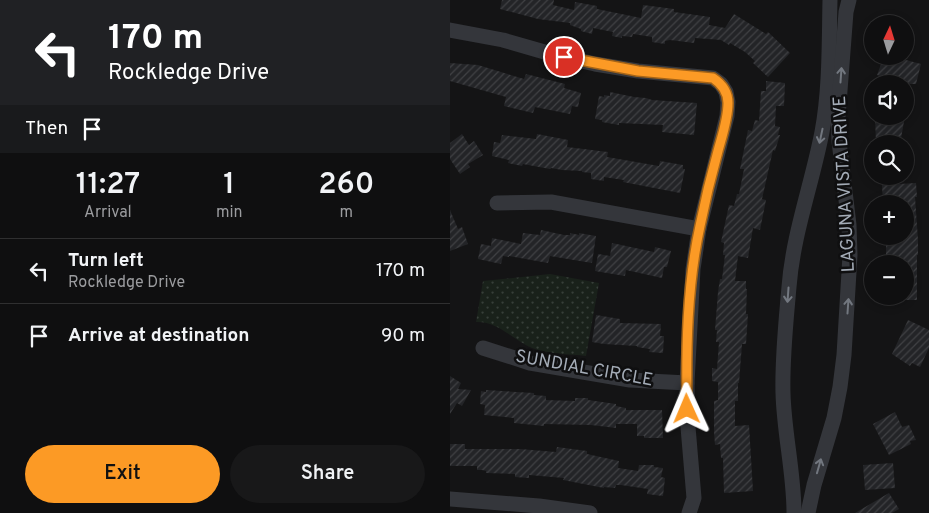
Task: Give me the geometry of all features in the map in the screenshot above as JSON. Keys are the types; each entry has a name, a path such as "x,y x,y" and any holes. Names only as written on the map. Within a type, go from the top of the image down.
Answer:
{"street":[{"name":"LAGUNA VISTA DRIVE","path":"794,513 783,394 783,362 788,294 799,222 816,154 825,107 830,0"},
{"name":"LAGUNA VISTA DRIVE","path":"808,513 814,485 834,418 844,355 849,287 850,224 839,141 838,117 846,12 849,0"},
{"path":"450,30 487,37 595,64 646,72 713,78 721,84 726,92 728,102 727,116 699,229 692,278 687,383 688,427 694,498 689,513"},
{"path":"497,203 551,202 699,229"},
{"name":"SUNDIAL CIRCLE","path":"483,348 530,363 630,380 687,383"},
{"path":"450,499 539,506 590,513"}],"shaded area":[{"path":"550,274 599,283 586,356 538,350 525,345 498,328 476,322 483,281"}],"building":[{"path":"502,0 554,0 553,5 574,10 575,2 597,6 597,9 641,18 643,5 674,9 674,12 710,17 709,25 725,28 734,14 766,34 768,32 790,53 768,77 753,63 755,61 745,52 721,40 695,38 694,43 670,40 665,41 665,44 652,42 652,37 633,34 632,37 622,36 622,38 612,36 613,32 593,28 592,34 581,31 581,29 570,25 570,23 538,19 500,9"},
{"path":"914,62 921,64 916,84 914,84 914,75 877,75 881,65 914,65"},
{"path":"450,63 478,65 524,79 526,74 565,84 564,88 581,93 578,107 572,106 570,114 535,107 533,113 504,106 506,97 450,81"},
{"path":"766,81 785,83 784,106 776,106 775,126 780,127 778,135 780,135 775,151 773,150 762,199 766,200 760,230 753,228 748,258 738,256 735,281 746,281 746,314 748,314 746,344 742,344 738,401 735,401 735,426 749,425 753,491 724,493 723,458 721,458 720,444 715,445 714,432 714,401 718,400 718,382 712,381 712,368 717,369 719,342 716,342 717,330 715,330 718,292 720,279 722,279 725,255 723,255 724,243 721,242 729,205 734,206 737,194 739,194 744,169 740,169 748,130 752,131 755,120 759,121 761,91 766,91"},
{"path":"610,92 652,100 697,103 694,135 662,132 663,125 619,123 619,125 595,119 599,96 610,96"},
{"path":"875,125 903,125 902,135 876,135"},
{"path":"462,134 469,145 474,141 483,155 468,164 470,167 460,174 450,159 450,143"},
{"path":"537,134 568,140 567,147 608,152 607,157 659,166 660,161 683,165 683,169 685,169 680,193 623,182 624,180 604,177 604,181 591,179 591,173 582,171 550,169 523,164 522,166 508,163 509,160 492,156 494,142 500,143 502,135 536,139"},
{"path":"916,183 917,197 915,197 918,240 917,300 914,300 914,255 886,255 886,245 914,245 914,195 883,195 882,185 914,185"},
{"path":"450,210 458,229 462,227 468,244 450,251"},
{"path":"541,230 564,235 570,235 570,233 579,235 579,233 596,236 592,263 550,256 548,263 509,256 503,256 501,264 478,259 481,244 491,246 492,238 521,244 523,233 540,235"},
{"path":"612,243 654,252 655,247 671,251 667,267 664,267 662,278 626,270 625,276 595,271 598,254 610,256"},
{"path":"596,315 620,319 620,323 661,324 660,336 664,336 663,353 649,352 650,349 637,346 592,342"},
{"path":"908,320 929,330 929,348 920,367 912,363 910,366 892,354"},
{"path":"450,376 461,383 458,389 471,390 462,406 457,403 450,414"},
{"path":"486,390 534,393 534,395 546,396 546,400 575,401 575,398 588,398 588,400 616,404 616,406 626,408 626,410 662,410 663,438 637,436 637,424 616,424 616,428 591,425 544,424 544,426 514,423 514,418 484,415 485,405 480,404 481,391 486,392"},
{"path":"895,412 902,427 909,425 916,440 910,441 911,444 889,455 873,424"},
{"path":"450,444 465,444 465,449 520,449 556,452 557,447 587,451 587,454 619,461 618,468 638,471 639,465 654,465 654,467 663,468 661,477 665,478 663,496 647,494 648,489 621,485 616,485 615,488 604,488 563,480 564,478 529,475 529,478 515,477 515,474 486,473 486,471 477,470 477,466 450,466"},
{"path":"893,463 895,488 865,490 863,465"},
{"path":"889,493 899,509 892,513 855,513"}],"route":[{"path":"564,57 638,71 713,78 721,84 726,92 728,102 727,116 707,192 693,269 688,332 687,409"}]}
